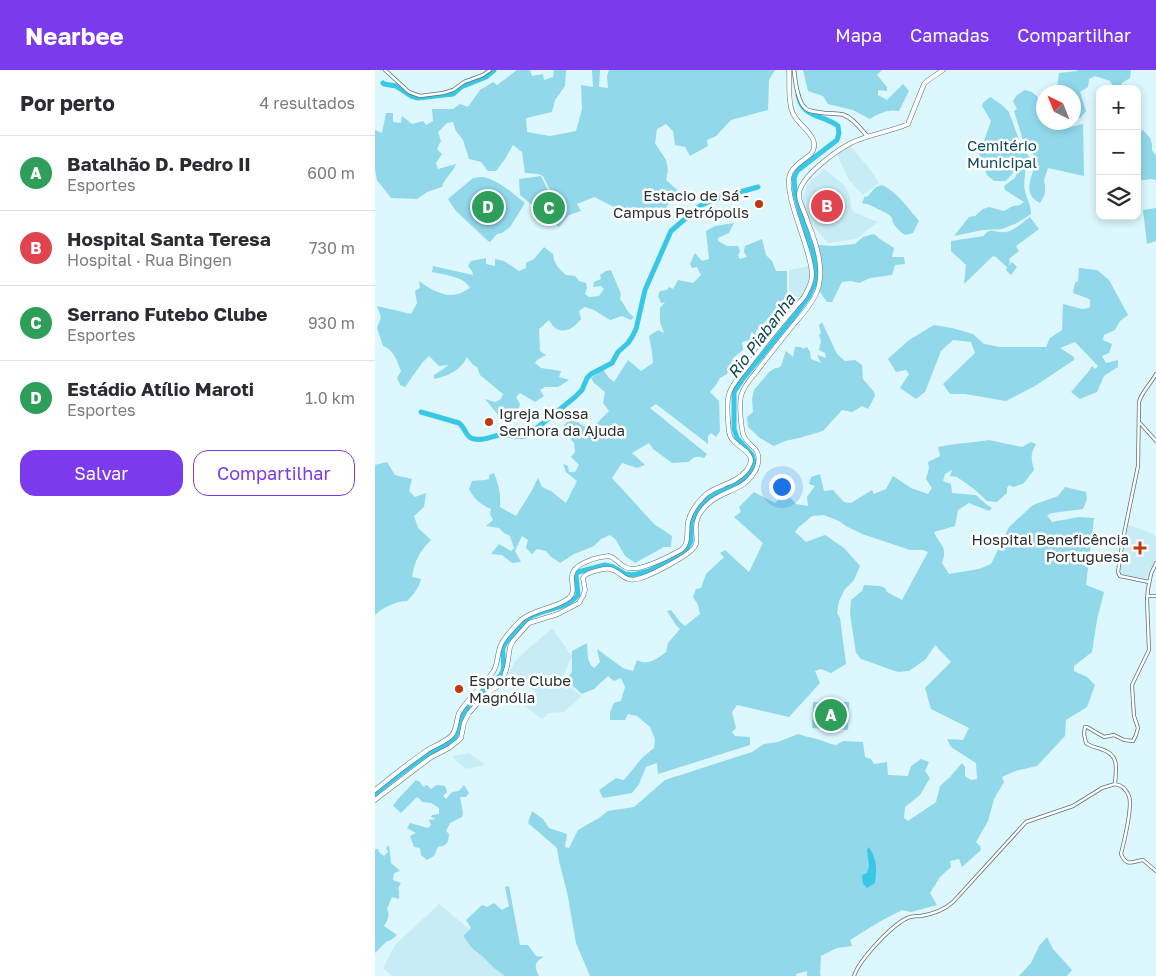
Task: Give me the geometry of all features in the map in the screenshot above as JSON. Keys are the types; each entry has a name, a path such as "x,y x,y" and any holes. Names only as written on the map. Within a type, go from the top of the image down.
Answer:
{"main road":[{"path":"375,790 417,757 447,739 455,731 460,712 494,670 501,643 527,616 570,597 572,593 572,574 576,568 609,556 626,568 637,568 674,554 684,548 687,540 688,520 699,501 714,489 739,478 749,466 751,461 749,454 735,443 730,436 728,399 730,392 752,360 804,297 812,277 811,266 789,187 792,171 814,151 815,146 811,135 795,117 790,102 789,70"},
{"path":"794,70 803,107 813,112 847,116 867,136"},
{"path":"375,800 431,758 458,742 469,713 484,696 501,682 507,667 511,644 529,623 558,614 579,603 585,590 583,578 586,574 608,568 623,578 634,580 652,574 680,558 696,545 696,523 705,507 716,498 743,486 750,479 758,463 757,451 750,445 743,433 741,400 743,391 772,350 812,302 819,284 820,267 815,240 799,197 800,189 806,178 833,154 852,142 908,124 923,84 943,70"},
{"path":"745,451 750,445"},
{"path":"620,575 626,568"},
{"path":"381,785 387,791"}],"street":[{"path":"385,70 409,92 419,96 453,90 464,82 483,75 490,70"},
{"path":"1149,582 1119,575 1118,572 1138,472 1139,407 1142,393 1152,383 1156,374"},
{"path":"1139,422 1156,441"},
{"path":"1115,784 1116,761 1111,753 1086,743 1083,730 1086,726 1104,736 1115,735 1129,741 1133,741 1135,738 1138,728 1134,716 1132,685 1149,650 1149,582 1156,563"},
{"path":"1148,596 1156,596"},
{"path":"854,976 860,963 868,953 900,922 909,917 921,916 945,909 953,902 1026,822 1073,806 1102,788 1115,784 1119,785 1129,795 1126,832 1121,854 1124,860 1130,863 1143,860 1156,872"}],"shaded area":[{"path":"850,146 870,169 879,183 863,195 849,180 837,154"},
{"path":"825,169 845,186 854,212 878,222 856,239 828,243 810,222 802,203 804,194 808,183"},
{"path":"809,266 811,276 802,297 789,296 789,270"},
{"name":"Hospital Beneficência Portuguesa","path":"1128,525 1156,536 1156,559 1146,579 1120,572"},
{"path":"552,628 572,656 561,680 582,696 564,712 548,713 542,719 525,706 537,693 525,683 517,687 508,675 517,659"},
{"path":"469,753 485,765 466,769 453,756"},
{"path":"869,847 875,860 876,873 875,883 867,888 863,884 862,875 867,873 869,866 867,850"},
{"path":"439,904 469,929 463,936 472,948 505,976 392,976 383,968 395,945"}],"green space":[{"path":"517,70 530,70 532,76 543,74 544,80 553,77 554,70 566,70 565,86 555,100 552,112 526,118 527,132 550,136 576,131 582,109 581,85 593,87 592,70 600,70 599,87 608,88 607,76 609,70 775,70 769,80 768,110 731,120 716,136 707,140 708,146 690,156 685,147 675,145 673,131 666,124 657,129 655,143 666,160 668,170 666,180 688,202 670,201 666,208 656,209 658,216 640,216 634,207 625,209 619,205 614,207 594,197 577,204 581,211 569,215 559,227 520,195 519,179 541,176 553,201 564,211 556,202 543,176 525,173 522,152 513,145 496,171 488,171 481,162 469,159 463,140 456,131 453,122 447,123 438,132 441,141 437,149 442,154 436,163 438,169 456,164 442,187 427,192 417,199 391,198 377,180 375,170 375,130 382,133 386,113 393,113 393,122 401,123 402,116 412,124 423,121 426,125 433,121 432,109 453,109 460,104 468,107 480,90 493,82 497,85"},
{"path":"803,70 882,70 877,75 887,87 887,91 878,90 878,95 887,100 903,84 909,91 899,111 884,112 870,119 853,110 828,104 823,96 808,91"},
{"path":"1131,70 1130,78 1121,85 1112,85 1110,81 1095,76 1089,79 1088,87 1081,91 1081,85 1057,85 1059,73"},
{"name":"Cemitério Municipal","path":"1025,90 1036,95 1036,130 1081,130 1081,124 1083,124 1084,176 1048,168 1044,180 1045,194 1040,203 1030,194 1029,188 1036,158 1024,143 1014,111 1017,109 1013,101 1017,95"},
{"path":"1081,95 1086,111 1081,117"},
{"name":"Cemitério Municipal","path":"990,97 1009,112 1021,145 1032,161 1030,167 1025,167 1024,186 1031,214 1017,223 1002,229 983,230 954,236 969,217 975,216 983,209 989,207 1004,211 1024,202 1005,190 1004,186 1015,178 1020,166 1006,181 994,181 987,175 979,155 991,121 982,106"},
{"path":"1141,130 1143,130 1150,138 1152,150 1156,156 1156,180 1141,180"},
{"path":"483,177 500,184 525,203 510,227 497,234 490,242 456,211 448,199 473,178"},
{"path":"882,185 897,196 919,221 913,233 904,234 893,223 889,215 862,203 865,196 867,197 876,187"},
{"path":"1156,208 1156,241 1147,244 1143,210"},
{"path":"1030,217 1039,229 1016,246 1019,251 1009,259 1008,266 1012,262 1017,267 1011,275 1006,270 1007,267 993,256 964,284 966,265 951,251 951,241 984,236 989,231 1009,231"},
{"path":"734,223 729,233 718,238 718,241 727,246 738,246 740,251 738,256 740,259 747,257 744,252 745,246 762,239 766,255 772,261 776,271 787,271 787,296 777,310 756,331 755,335 752,332 750,335 751,340 742,342 743,350 733,358 727,374 720,378 710,392 719,401 720,431 716,437 711,433 708,436 708,444 656,404 650,408 707,454 704,458 696,457 689,462 672,463 653,449 649,443 632,453 645,465 637,468 622,463 612,478 654,524 672,536 671,547 664,547 635,563 625,556 616,540 610,535 601,539 594,546 574,554 560,563 546,551 537,549 532,554 526,548 528,540 522,536 515,551 521,562 512,563 502,555 491,554 499,544 511,551 514,548 510,536 499,528 486,526 493,520 490,514 491,509 481,504 473,496 469,489 472,481 489,479 489,475 494,473 499,490 500,507 516,516 538,478 542,487 551,491 566,503 577,481 566,472 563,464 568,466 569,472 575,472 579,465 571,457 575,452 574,443 568,436 569,431 563,426 571,418 590,430 609,411 603,403 605,392 591,378 603,369 614,382 628,360 641,371 653,363 649,336 658,330 664,333 660,322 660,308 665,302 661,303 658,296 660,291 667,290 669,287 673,289 678,280 693,283 701,275 697,267 692,268 690,264 695,253 702,261 709,259 706,231 715,226"},
{"path":"874,234 894,248 892,257 904,257 905,264 895,265 892,275 870,278 859,283 851,281 842,282 832,302 827,302 820,292 823,272 818,245 855,244 863,237"},
{"path":"544,247 553,254 554,261 561,271 566,275 575,276 579,281 586,283 585,294 589,297 599,296 604,289 601,286 593,287 594,282 601,279 600,275 611,270 621,294 620,299 634,317 631,320 622,316 610,320 585,307 579,311 581,319 574,327 567,330 564,331 556,328 549,320 539,329 540,351 546,355 535,363 541,368 561,371 559,377 569,380 558,387 545,387 540,390 544,396 535,402 520,393 516,397 520,404 517,413 509,418 499,416 485,399 495,402 501,399 503,394 480,375 477,367 467,357 461,366 453,372 434,379 434,375 449,365 439,366 429,356 405,387 400,385 397,378 401,371 398,363 395,356 383,346 377,328 381,317 377,306 411,314 417,303 415,291 420,288 419,281 432,290 448,295 458,294 470,288 459,278 432,272 433,266 473,275 468,266 471,261 486,258 486,264 495,266 495,259 504,261 519,271 526,268 526,263 534,259"},
{"path":"1079,268 1097,270 1109,280 1128,315 1120,321 1115,330 1104,335 1103,340 1112,344 1109,353 1102,356 1106,363 1118,360 1118,367 1104,376 1097,392 1080,399 1071,392 1092,366 1095,369 1098,366 1075,342 1060,348 1074,357 1074,360 1035,386 1006,401 965,394 950,394 943,384 975,353 971,342 953,340 941,351 925,392 916,399 900,388 909,374 906,370 896,372 888,359 909,340 934,325 973,334 984,344 1000,347 1046,347 1050,338 1062,330 1063,304 1082,309 1089,308 1090,306 1090,300 1073,293 1075,283 1078,281"},
{"path":"822,322 837,354 845,361 855,360 862,365 863,379 875,396 868,409 862,406 852,412 842,410 823,431 785,441 774,446 760,438 748,427 747,417 753,412 752,399 754,390 769,372 781,366 786,351 793,357 795,347 803,349 807,347 811,359 821,363 817,355 826,358 825,353 819,350 821,341 819,335 821,333 819,325"},
{"path":"989,440 1022,447 1031,442 1036,444 1032,457 1034,470 1023,484 1013,487 1009,485 1007,493 997,502 987,501 957,477 950,476 952,470 945,474 943,481 951,484 952,493 976,495 992,508 989,511 969,503 958,510 955,526 934,532 944,549 942,563 949,574 979,569 991,564 1009,527 1033,505 1058,496 1065,487 1086,492 1087,499 1083,509 1047,515 1052,522 1079,517 1094,518 1086,585 1104,592 1092,652 1074,666 1074,671 1087,677 1095,685 1087,707 1066,720 1065,736 1037,766 1015,771 1002,777 1004,782 994,799 988,821 976,842 981,850 962,867 959,859 950,861 951,867 940,877 930,893 937,905 911,912 902,910 850,940 852,946 837,948 821,956 821,976 807,976 807,971 796,974 796,976 590,976 576,943 557,848 528,823 532,811 543,819 549,828 567,834 565,847 569,848 578,830 608,811 634,807 665,780 752,752 764,744 778,742 798,734 836,745 843,741 863,742 865,757 871,759 874,764 887,762 888,775 908,776 911,766 921,759 929,762 925,771 930,778 920,795 905,807 904,818 908,821 936,802 940,786 962,763 965,767 965,776 971,780 977,779 976,763 951,747 947,739 963,740 969,728 931,709 925,688 951,662 935,645 926,659 909,671 898,672 861,659 856,653 850,614 851,600 862,591 864,585 880,586 902,600 928,552 910,550 862,534 824,515 812,516 795,532 806,542 825,535 844,548 860,566 854,580 845,589 839,601 837,613 840,618 846,664 831,673 821,669 815,671 820,683 789,717 737,705 732,712 736,728 732,732 735,736 750,737 750,745 658,774 657,763 646,767 639,784 632,793 603,798 599,790 616,778 624,780 642,758 654,748 655,739 650,727 637,716 628,714 625,720 610,720 610,712 614,703 621,701 625,687 621,678 614,681 608,676 594,689 582,694 566,680 572,672 572,651 587,643 589,660 594,668 600,662 597,649 623,668 633,671 637,660 649,662 666,652 668,643 680,629 667,611 671,610 685,626 700,614 698,605 693,597 696,589 701,588 706,574 724,557 720,553 725,550 749,572 763,543 734,517 741,512 739,507 754,492 775,503 786,493 796,504 808,506 807,497 815,486 809,484 811,477 820,474 824,491 833,490 844,502 851,503 872,490 874,494 886,489 893,476 911,488 928,494 932,488 926,479 929,468 928,462 940,456 938,447"},
{"path":"387,462 395,475 412,479 409,491 415,497 426,493 424,507 414,516 418,528 431,540 423,548 415,566 412,577 421,579 414,594 407,601 389,605 375,615 375,465"},
{"path":"813,702 849,702 848,730 812,728"},
{"path":"416,780 423,787 427,785 431,789 437,785 445,786 447,792 443,796 446,799 452,792 459,791 464,785 469,793 466,797 460,797 462,817 450,823 446,831 449,834 447,843 438,847 434,856 427,860 421,855 420,848 414,847 410,836 416,833 407,828 410,823 428,828 431,825 429,820 436,819 431,817 432,815 439,814 439,808 431,803 422,802 417,797 401,813 393,806"},
{"path":"389,845 391,863 400,871 394,873 393,880 401,883 398,888 399,899 392,897 387,909 387,922 384,926 397,935 386,942 375,953 375,849 378,849 384,856 388,852 386,848"},
{"path":"509,886 520,945 528,945 536,956 544,957 536,965 539,976 505,976 472,948 463,936 471,928 466,920 482,905 487,907 494,903 502,910 509,906 505,887"},
{"path":"1047,937 1053,949 1072,970 1067,976 1019,976 1031,963 1039,946"}],"waterway":[{"path":"383,83 396,86 411,96 418,98 453,94 461,87 486,77 494,70"},
{"name":"Rio Piabanha","path":"375,794 423,757 454,738 466,709 477,696 502,674 504,666 503,648 506,642 527,619 539,613 560,607 573,600 578,595 576,575 578,572 605,565 625,574 633,575 649,571 684,552 691,541 691,523 697,511 708,497 743,480 750,472 754,462 752,455 737,438 734,429 734,392 796,314 809,296 816,280 813,253 795,193 794,178 797,171 837,140 839,133 838,126 814,115 804,108 800,103 798,95"},
{"path":"421,412 459,423 469,437 478,440 499,435 527,436 575,397 582,390 587,378 591,374 612,363 618,352 628,343 636,329 645,290 671,231 700,206 718,198 758,187"}],"place":[{"name":"Estacio de Sá - Campus Petrópolis","path":"759,204"},
{"name":"Hospital Santa Teresa","path":"827,206"},
{"name":"Estádio Atílio Maroti","path":"488,207"},
{"name":"Serrano Futebo Clube","path":"549,208"},
{"name":"Igreja Nossa Senhora da Ajuda","path":"489,422"},
{"name":"Hospital Beneficência Portuguesa","path":"1140,548"},
{"name":"Esporte Clube Magnólia","path":"459,689"},
{"name":"Batalhão D. Pedro II","path":"831,715"}]}
